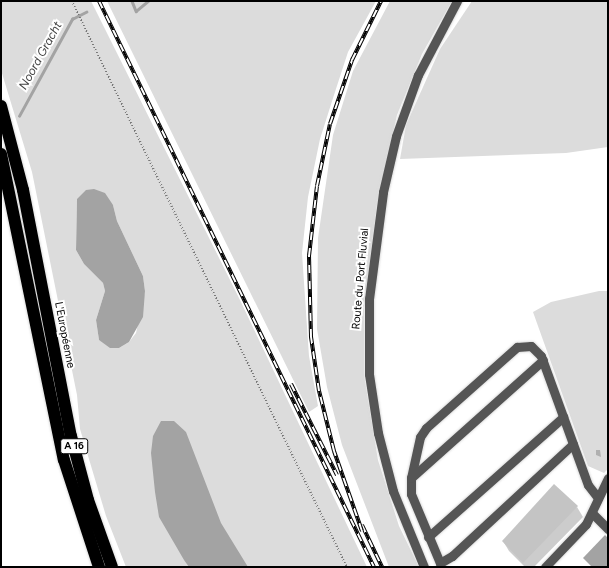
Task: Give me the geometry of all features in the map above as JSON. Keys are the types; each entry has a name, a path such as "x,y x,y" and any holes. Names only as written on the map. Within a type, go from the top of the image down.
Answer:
{"highway":[{"name":"L'Européenne","path":"1,106 23,190 72,441 87,494 112,567"},
{"name":"A 16","path":"1,154 56,425 72,488 98,567"}],"street":[{"name":"Route du Port Fluvial","path":"424,567 393,491 377,428 369,374 369,299 382,198 397,132 429,51 457,1"},
{"path":"573,444 450,558 440,563 412,499 411,478 423,431 512,350 529,346 537,350 542,360 573,444 588,485 598,498"},
{"path":"411,478 542,360"},
{"path":"428,537 563,417"},
{"path":"545,567 582,529 592,513 608,478"},
{"path":"592,513 608,529"}],"path":[{"path":"72,1 347,567"}],"shaded area":[{"path":"1,1 91,1 240,300 367,567 126,567 106,516 80,429 77,395 32,172 1,70","holes":["77,199 113,205 117,221 143,276 145,291 136,333 129,342 119,348 99,340 96,320 105,291 103,283 84,264 76,250"]},
{"path":"107,1 376,1 348,52 320,139 308,197 302,253 309,356 318,406 309,412"},
{"path":"390,1 452,1 422,54 397,115 377,204 364,308 364,375 378,460 399,526 419,567 389,567 342,445 327,387 317,329 318,238 333,135 353,71"},
{"path":"472,1 608,1 608,147 566,153 400,159 406,125 440,49"},
{"path":"94,189 105,193 113,205 117,221 143,276 145,291 143,317 129,342 119,348 110,348 99,340 96,320 105,291 103,283 84,264 76,250 77,199 86,190"},
{"path":"599,291 608,291 608,469 604,473 588,466 533,312 551,302"},
{"path":"161,421 174,421 186,432 221,523 248,567 189,567 184,560 159,517 151,453 153,436"},
{"path":"605,535 608,538 608,567 592,567 583,558"}],"building":[{"path":"554,484 578,506 523,563 502,541"}],"waterway":[{"name":"Noord Gracht","path":"132,1 136,11 148,1"},
{"name":"Noord Gracht","path":"19,116 72,19 86,12"}],"railway":[{"path":"99,1 374,567"},
{"path":"362,531 334,451 319,391 311,337 309,256 317,186 330,124 352,60 381,1"},
{"path":"291,384 337,475"},
{"path":"362,525 382,567"}]}
